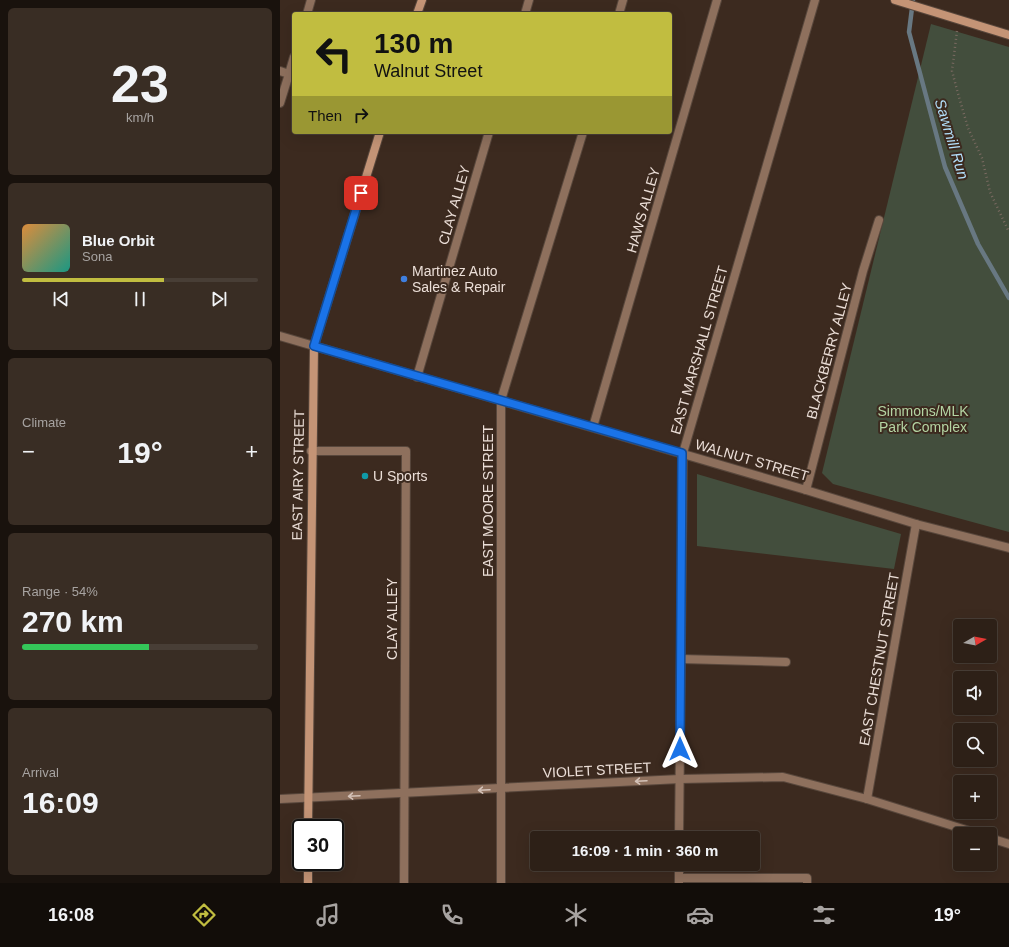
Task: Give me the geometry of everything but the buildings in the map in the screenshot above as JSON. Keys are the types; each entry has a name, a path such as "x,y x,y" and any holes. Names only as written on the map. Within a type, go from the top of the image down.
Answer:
{"main road":[{"path":"418,12 422,0"},
{"path":"895,0 1009,35"},
{"name":"EAST AIRY STREET","path":"308,819 311,451 314,346 379,134"},
{"path":"308,871 308,883"}],"street":[{"path":"308,12 311,0"},
{"path":"526,12 529,0"},
{"path":"620,12 623,0"},
{"name":"HAWS ALLEY","path":"593,427 717,0"},
{"name":"EAST MARSHALL STREET","path":"679,831 682,453 815,0"},
{"path":"280,103 292,64"},
{"path":"280,71 289,74"},
{"name":"CLAY ALLEY","path":"417,377 488,134"},
{"name":"EAST MOORE STREET","path":"501,883 501,400 582,134"},
{"name":"BLACKBERRY ALLEY","path":"806,490 863,271 879,220"},
{"name":"WALNUT STREET","path":"280,336 682,453 916,524 1009,548"},
{"name":"CLAY ALLEY","path":"311,451 406,451 404,883"},
{"name":"EAST CHESTNUT STREET","path":"867,799 916,524"},
{"path":"681,659 786,662"},
{"name":"VIOLET STREET","path":"280,799 680,779 783,777 867,799 957,827"},
{"path":"997,840 1009,844"},
{"path":"679,881 807,878 807,883"}],"path":[{"path":"959,20 952,70 968,128 982,158 990,192 1009,232"}],"green space":[{"name":"Simmons/MLK Park Complex","path":"931,24 1009,47 1009,532 833,484 822,473"},
{"path":"697,474 901,534 894,569 697,546"}],"waterway":[{"name":"Sawmill Run","path":"913,0 909,32 945,167 978,244 1009,298"}],"place":[{"name":"Martinez Auto Sales & Repair","path":"404,279"},
{"name":"U Sports","path":"365,476"}],"route":[{"path":"361,193 314,346 682,453 680,749"}]}
